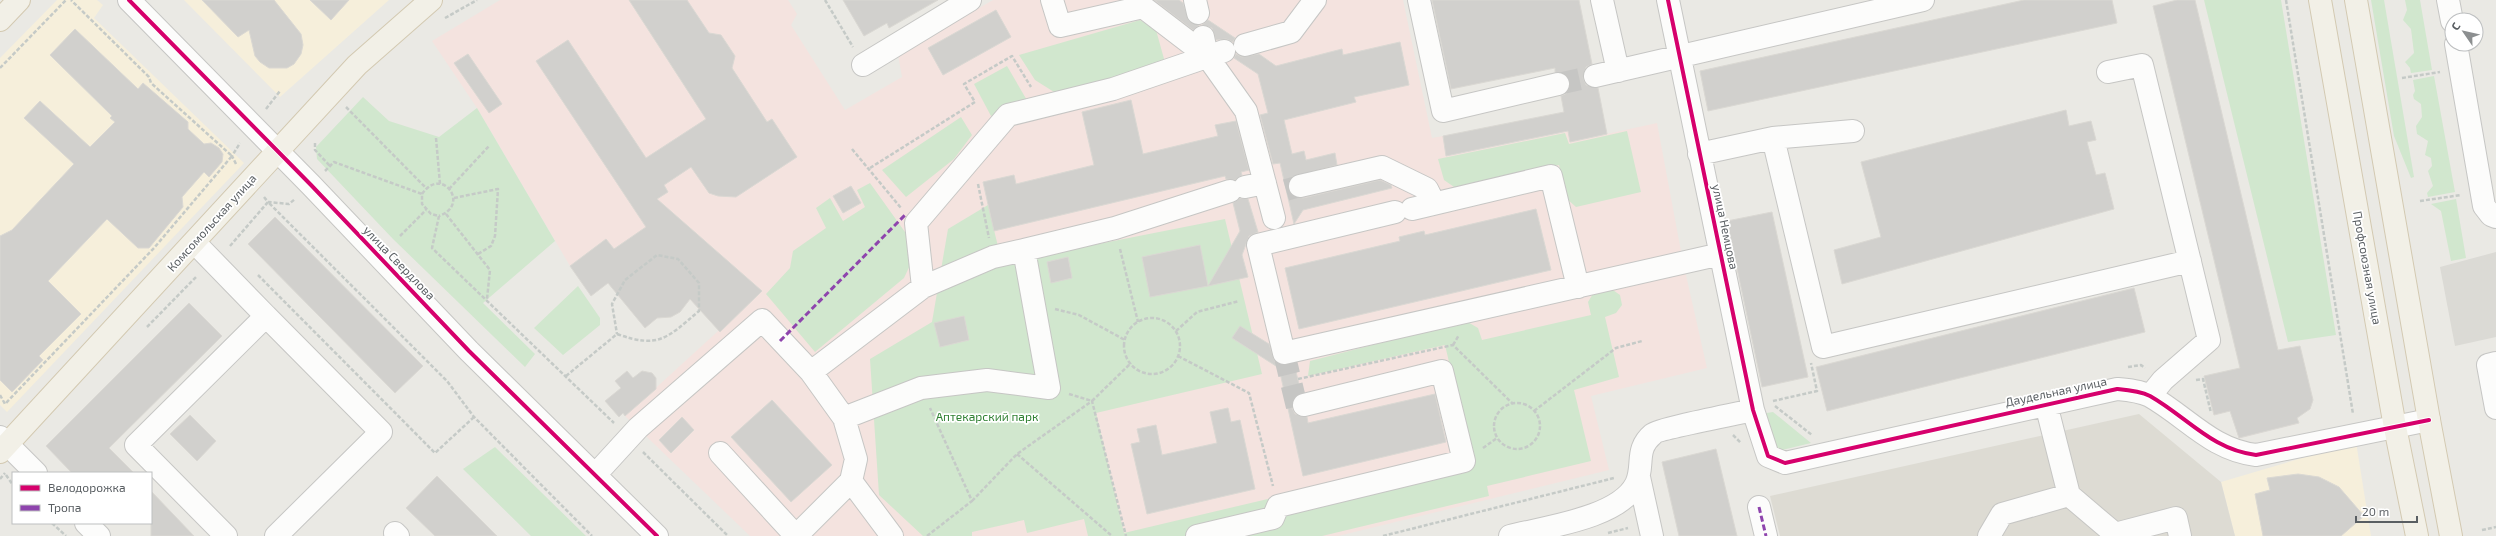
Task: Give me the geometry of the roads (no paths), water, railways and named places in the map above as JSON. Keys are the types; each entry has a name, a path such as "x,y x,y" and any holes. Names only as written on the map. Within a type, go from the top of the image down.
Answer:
{"main road":[{"path":"1,16 19,0"},
{"name":"Комсомольская улица","path":"3,445 195,243 277,150 357,64 431,0"},
{"name":"Профсоюзная улица","path":"2320,0 2395,427 2417,536"},
{"path":"2356,0 2429,420 2451,536"}],"street":[{"name":"улица Свердлова","path":"129,0 277,150 469,351 657,536"},
{"path":"863,65 970,0"},
{"path":"1052,0 1060,26 1143,7 1211,48 1246,111 1277,230"},
{"path":"1245,45 1291,32 1315,0"},
{"path":"1419,0 1443,111 1558,84"},
{"path":"1602,0 1618,71"},
{"name":"улица Немцова","path":"1668,0 1753,410 1768,456"},
{"path":"1595,76 1923,0"},
{"path":"2448,0 2450,12"},
{"path":"923,287 916,223 1008,115 1113,89 1211,48"},
{"path":"2457,52 2484,206 2491,215 2496,217"},
{"path":"2108,72 2142,64 2209,340 2163,380 2150,396"},
{"path":"1699,154 1773,138 1853,131"},
{"path":"1773,138 1823,347 2190,261"},
{"path":"811,372 923,287 993,257 1115,228 1266,189 1382,167 1427,189 1434,203"},
{"path":"1578,287 1551,176 1404,210 1277,230 1258,245 1284,353 1578,287 1721,254"},
{"path":"195,243 381,432 276,536"},
{"path":"844,418 921,388 987,380 1049,388 1024,250"},
{"path":"226,536 136,445 266,316"},
{"path":"595,475 638,428 762,320 811,372 844,418 856,459 851,481 796,536 720,453"},
{"path":"2496,363 2488,365 2496,408"},
{"path":"1197,536 1273,518 1278,506 1464,461 1442,371 1304,405"},
{"name":"Даудельная улица","path":"1768,456 1785,463 2117,389 2134,391 2150,396 2224,448 2245,454 2256,455 2429,420"},
{"path":"2046,404 2069,495 2115,534 2176,518 2180,536"},
{"path":"1652,536 1639,475 1641,449 1654,432 1753,410"},
{"path":"3,445 35,472"},
{"path":"1510,536 1599,513 1619,503 1633,490 1639,475"},
{"path":"851,481 892,536"},
{"path":"1989,536 2002,514 2069,495"},
{"path":"1759,507 1766,536"},
{"path":"87,524 99,536"}],"tunnel":[{"path":"1558,84 1595,76"},
{"path":"1286,190 1300,186"},
{"path":"1284,353 1297,407 1304,405"}],"park label":[{"name":"Аптекарский парк","path":"987,417"}]}
